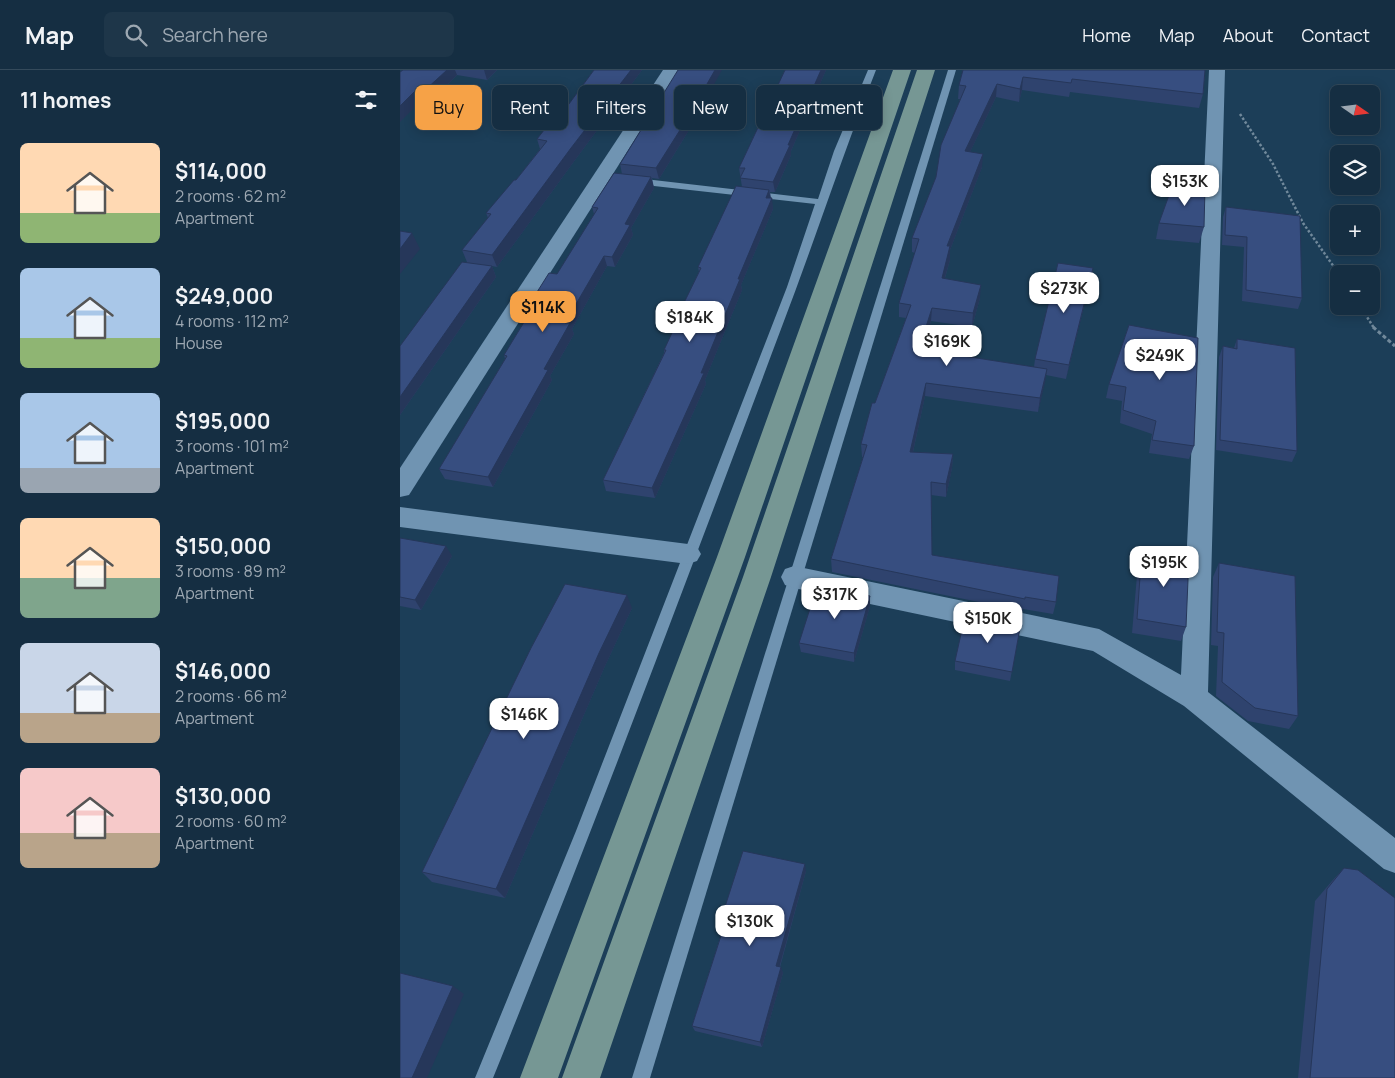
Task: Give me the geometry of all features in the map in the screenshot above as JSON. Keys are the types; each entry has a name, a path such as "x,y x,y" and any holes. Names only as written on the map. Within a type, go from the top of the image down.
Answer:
{"main road":[{"path":"539,1078 734,548 902,70"},
{"path":"581,1078 757,577 926,70"}],"street":[{"path":"400,488 605,178 671,70"},
{"path":"1194,697 1217,70"},
{"path":"400,517 688,554"},
{"path":"794,576 1099,641 1194,697 1395,858"}],"lane":[{"path":"484,1078 584,831 688,554 792,287 821,202 872,70"},
{"path":"641,1078 794,576 952,70"},
{"path":"629,180 821,202"}],"path":[{"path":"1238,110 1273,164 1303,223 1333,265"},
{"path":"1366,315 1375,330 1395,346"}],"building":[{"path":"403,70 447,70 431,85 415,85 415,91 400,106 400,72"},
{"path":"594,70 631,70 619,85 583,85"},
{"path":"678,70 715,70 706,85 674,85 674,130 680,130 656,168 620,164 641,130 664,130 664,93"},
{"path":"785,70 821,70 814,85 778,85"},
{"path":"963,70 1205,70 1203,94 1072,79 1071,83 1023,77 1020,89 997,84 965,151 983,154 947,246 950,246 942,278 981,285 973,313 932,308 919,349 1047,369 1040,398 926,383 910,452 953,454 946,484 931,482 932,555 1059,576 1056,602 1025,597 1025,599 831,559 867,445 861,444 872,403 875,403 911,305 899,303 919,239 912,238 936,177 941,145 966,86 959,85"},
{"path":"578,92 578,130 585,130 492,255 462,250 491,214 486,213 516,180 547,141 537,139 544,130 568,130 568,105"},
{"path":"757,130 795,130 788,145 790,145 773,182 740,178 745,168 739,168"},
{"path":"614,173 651,177 625,224 630,225 612,257 604,256 565,323 570,323 544,369 548,370 488,477 439,469 507,356 504,355 532,309 527,308 549,273 557,274 598,208 592,207"},
{"path":"1173,184 1205,188 1204,227 1159,223"},
{"path":"736,186 769,190 766,198 772,198 701,373 704,373 652,488 603,480 666,350 664,350 683,309 681,309 701,268 698,267"},
{"path":"1226,207 1300,216 1302,298 1246,290 1247,237 1225,235"},
{"path":"400,231 412,233 400,249"},
{"path":"462,262 492,266 400,397 400,346"},
{"path":"1058,263 1093,268 1069,365 1035,359"},
{"path":"1129,325 1198,338 1194,446 1152,440 1156,421 1123,410 1126,387 1109,384"},
{"path":"1237,339 1295,348 1297,451 1220,440 1223,346 1237,349"},
{"path":"400,538 446,546 415,600 400,597"},
{"path":"1142,549 1189,556 1186,627 1137,619"},
{"path":"1219,563 1295,576 1298,716 1255,708 1222,682 1224,633 1217,632"},
{"path":"565,584 627,595 599,653 496,889 422,872 531,648"},
{"path":"824,587 870,596 854,653 799,643 814,596 821,597"},
{"path":"965,616 1020,628 1012,672 955,661"},
{"path":"743,851 805,864 776,966 781,967 760,1042 692,1026 727,917 722,916"},
{"path":"1344,868 1358,870 1395,898 1395,1078 1310,1078 1327,889"},
{"path":"400,973 453,986 412,1078 400,1078"}]}
